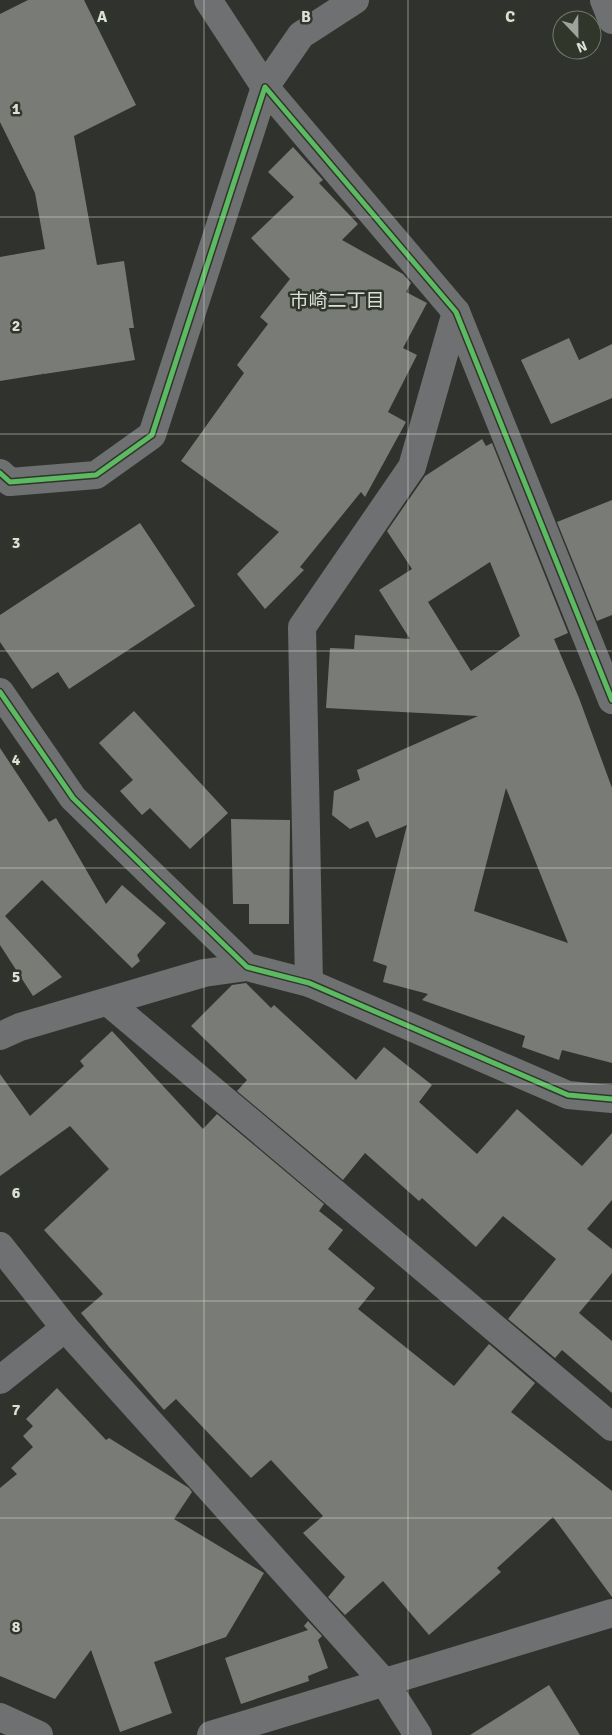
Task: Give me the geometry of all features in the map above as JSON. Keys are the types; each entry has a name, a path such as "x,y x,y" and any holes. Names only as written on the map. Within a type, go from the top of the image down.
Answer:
{"street":[{"path":"208,0 265,87 456,312 612,700"},
{"path":"0,473 10,482 96,475 152,434 265,87 301,36 355,0"},
{"path":"604,0 612,20"},
{"path":"309,983 302,627 412,467 456,312"},
{"path":"0,692 73,798 247,967"},
{"path":"0,1036 20,1027 204,973 247,967 309,983 568,1095 612,1099"},
{"path":"108,1002 612,1427"},
{"path":"0,1246 65,1328 385,1683 418,1735"},
{"path":"0,1380 65,1328"},
{"path":"211,1735 612,1613"},
{"path":"0,1717 39,1735"}],"building":[{"path":"28,0 84,0 136,105 74,136 97,265 124,261 134,328 129,328 135,360 0,381 0,257 45,249 35,193 0,122 0,14"},
{"path":"293,147 323,180 319,183 358,224 342,240 403,274 411,283 406,292 427,303 403,348 417,355 388,412 406,422 365,497 361,492 300,567 304,570 265,609 237,574 279,532 181,461 244,373 237,365 268,324 260,317 290,279 251,238 294,197 268,172"},
{"path":"569,338 579,360 612,344 612,398 551,424 521,360"},
{"path":"482,439 486,446 492,443 568,633 554,639 579,698 612,788 612,1063 562,1050 559,1060 522,1047 525,1036 422,1000 428,994 383,982 387,966 373,961 407,825 376,838 368,821 350,829 332,815 334,791 360,780 357,770 478,716 326,708 330,648 354,649 355,635 410,639 379,590 412,569 387,531 425,476","holes":["490,562 520,636 471,671 428,602","506,788 568,943 474,911"]},
{"path":"612,500 612,615 597,621 557,522"},
{"path":"140,523 195,606 69,689 58,672 32,689 0,642 0,615"},
{"path":"134,711 228,813 190,849 150,808 142,815 120,791 133,780 99,743"},
{"path":"0,748 49,822 56,818 106,904 122,885 166,923 137,955 140,961 132,968 42,880 5,916 62,977 33,996 0,945"},
{"path":"231,819 290,820 289,924 249,924 249,904 233,904"},
{"path":"246,983 271,1008 274,1005 356,1080 384,1047 432,1085 419,1102 477,1154 517,1109 582,1166 612,1133 612,1200 587,1229 612,1249 612,1273 579,1313 612,1341 612,1393 562,1350 555,1358 508,1319 556,1259 503,1216 476,1247 422,1198 419,1201 365,1153 343,1180 237,1091 247,1080 191,1026 232,985"},
{"path":"112,1031 203,1129 217,1114 324,1204 319,1211 343,1230 328,1249 375,1288 358,1309 454,1386 489,1344 535,1383 511,1412 612,1491 612,1597 553,1517 497,1568 501,1572 429,1635 383,1581 345,1615 328,1597 345,1577 303,1533 323,1516 271,1460 251,1478 176,1399 164,1410 81,1313 103,1294 44,1230 109,1169 70,1126 0,1176 0,1074 30,1116 84,1066 80,1061"},
{"path":"57,1388 106,1440 109,1438 189,1488 192,1492 174,1519 264,1573 226,1637 154,1662 172,1713 120,1732 91,1650 55,1699 0,1676 0,1488 17,1474 11,1468 33,1447 23,1436 33,1426 26,1419"},
{"path":"308,1621 322,1636 318,1640 328,1668 308,1676 309,1681 241,1704 225,1658 308,1630 304,1626"},
{"path":"549,1685 580,1735 470,1735"}],"cycle path":[{"path":"0,473 10,482 96,475 152,435 265,87 456,312 612,700"},
{"path":"0,692 73,798 247,967 309,983 568,1095 612,1099"}],"district":[{"name":"市崎二丁目","path":"337,301"}]}
